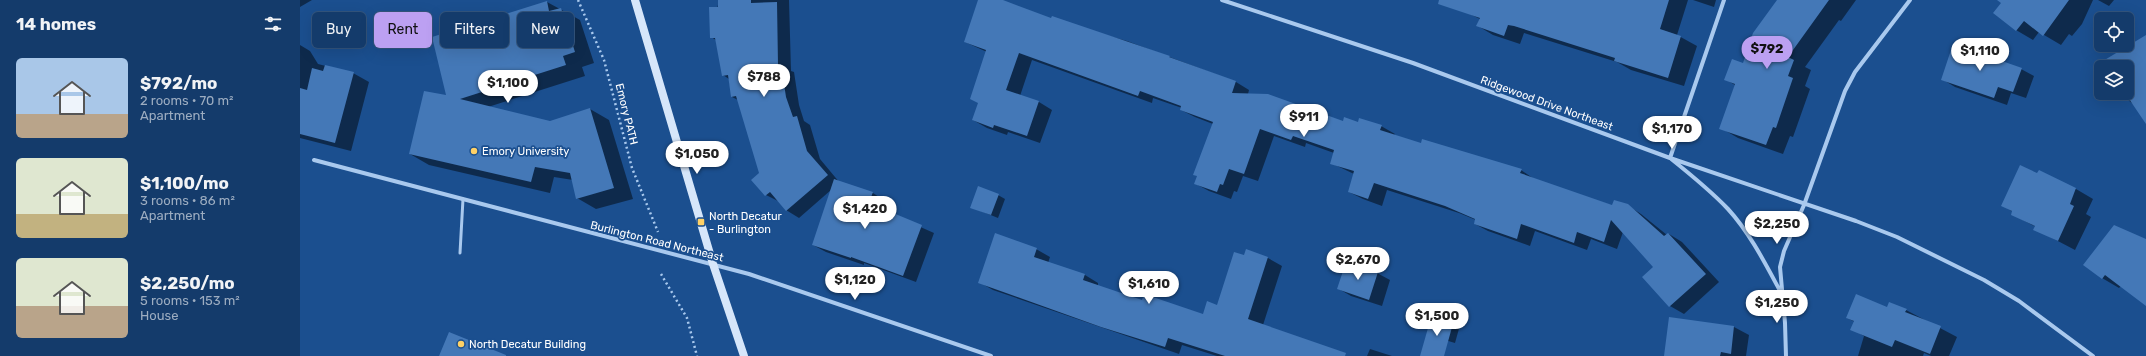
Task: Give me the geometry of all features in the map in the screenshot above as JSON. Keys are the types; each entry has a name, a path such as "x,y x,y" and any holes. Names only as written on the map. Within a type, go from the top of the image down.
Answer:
{"main road":[{"path":"635,0 713,264 744,356"}],"street":[{"name":"Ridgewood Drive Northeast","path":"1222,0 1413,63 1670,158 1804,205 1856,221 1897,237 1984,280 2019,301 2093,356"},
{"path":"1724,0 1670,158 1700,182 1728,209 1749,236 1781,291"},
{"path":"1786,356 1785,323 1780,268 1784,250 1804,205 1855,72 1910,0"},
{"name":"Burlington Road Northeast","path":"314,160 767,279 991,356"}],"lane":[{"path":"460,253 463,199"}],"path":[{"name":"Emory PATH","path":"578,0 604,60 632,168 658,232"},
{"path":"661,274 687,318 697,356"}],"building":[{"path":"718,0 751,0 751,3 777,2 778,65 781,64 786,97 793,117 797,116 807,151 828,175 786,211 770,192 765,196 751,180 759,173 736,96 731,97 728,75 722,76 715,38 710,38 709,7 718,7"},
{"path":"978,0 1003,0 1051,18 1052,16 1170,56 1169,57 1236,81 1232,93 1268,94 1343,121 1344,117 1358,122 1359,118 1382,125 1380,130 1421,143 1422,139 1522,169 1520,173 1612,205 1614,200 1628,204 1664,236 1668,233 1706,274 1669,307 1642,277 1653,267 1611,220 1604,242 1577,232 1574,243 1521,224 1517,239 1474,224 1475,219 1445,206 1374,183 1368,199 1348,192 1354,171 1330,164 1334,150 1293,136 1291,140 1260,129 1244,174 1229,169 1223,185 1220,184 1217,192 1194,184 1197,176 1193,175 1213,122 1180,110 1181,106 1140,91 1138,96 1019,53 1006,90 1039,101 1027,136 994,125 993,128 972,120 978,103 970,99 986,50 964,42"},
{"path":"1439,0 1669,0 1660,29 1681,36 1668,78 1614,61 1615,58 1514,26 1508,25 1504,36 1476,26 1480,18 1438,4"},
{"path":"1777,0 1829,0 1788,57 1794,60 1788,76 1793,78 1776,128 1773,127 1766,145 1719,129 1735,84 1724,80 1732,59 1743,63 1753,33"},
{"path":"1997,0 2069,0 2043,36 2024,21 2016,31 1993,13 2001,3"},
{"path":"547,1 549,11 561,8 562,12 517,12 517,48 574,48 575,52 563,56 566,65 460,99 550,121 590,108 614,188 576,199 570,173 535,167 531,182 409,154 424,91 446,95 432,37 440,34 440,48 509,48 509,13"},
{"path":"2146,35 2146,124 2130,100 2134,100 2134,60 2105,60 2118,52 2134,52 2134,42"},
{"path":"1953,44 2022,68 2013,92 1998,87 1994,98 1941,80"},
{"path":"325,65 354,72 335,143 300,134 300,88 307,90 312,68 323,71"},
{"path":"2020,165 2037,173 2039,170 2076,188 2070,204 2074,206 2058,241 2033,230 2035,226 2011,215 2012,211 2001,206"},
{"path":"834,179 873,192 869,203 922,225 903,276 851,257 812,245"},
{"path":"978,186 999,194 991,215 970,208"},
{"path":"2114,225 2146,239 2146,306 2105,275 2102,279 2083,265"},
{"path":"995,233 1037,248 1034,257 1085,274 1083,280 1142,300 1144,294 1203,314 1207,301 1217,305 1234,252 1244,255 1246,249 1268,257 1248,319 1346,353 1345,356 1225,356 1168,338 1165,347 1101,327 978,283"},
{"path":"1346,262 1378,272 1369,300 1337,289"},
{"path":"1856,294 1887,307 1889,302 1907,309 1905,312 1941,326 1930,354 1895,340 1892,347 1850,330 1854,321 1846,318"},
{"path":"1432,314 1454,320 1444,356 1420,356"},
{"path":"1669,317 1734,326 1731,354 1721,352 1720,356 1664,356"},
{"name":"North Decatur Building","path":"449,332 506,355 506,356 439,356"}],"place":[{"name":"Emory University","path":"474,151"},
{"name":"North Decatur - Burlington","path":"701,222"},
{"name":"North Decatur Building","path":"461,344"}]}
